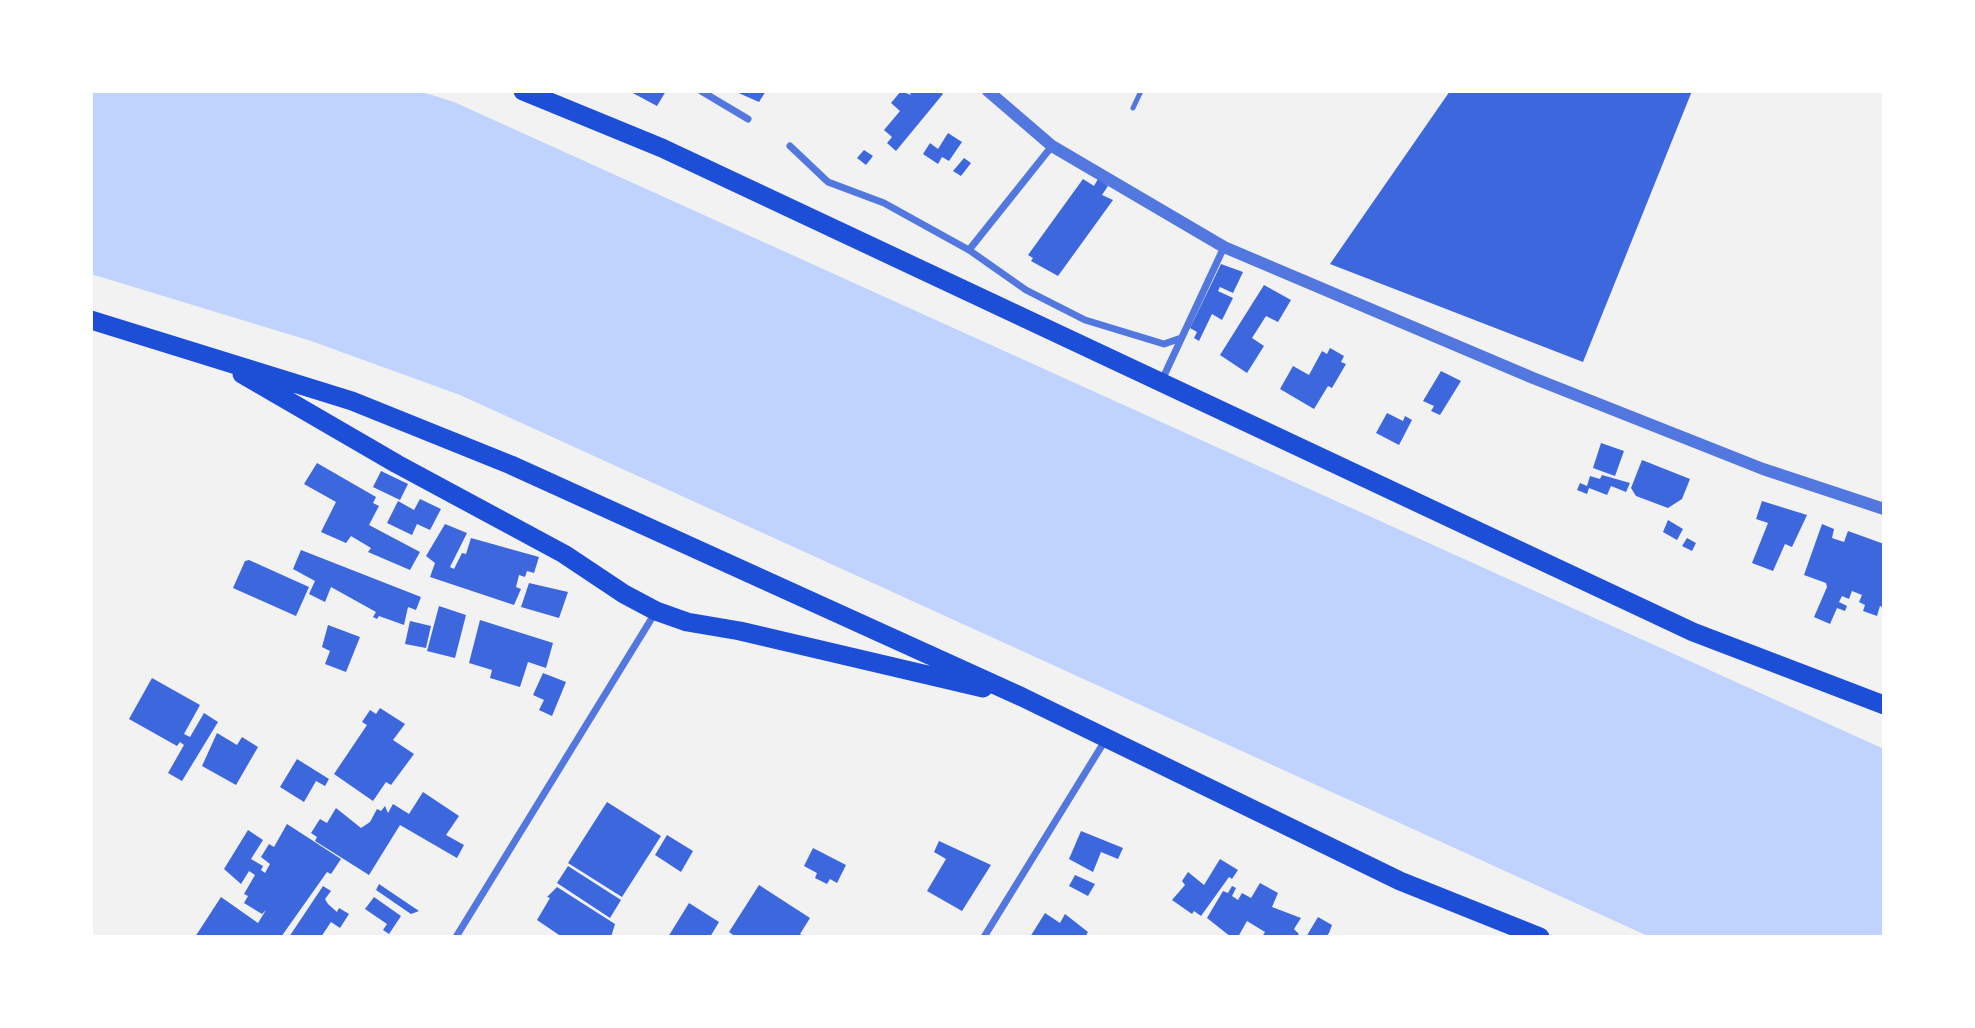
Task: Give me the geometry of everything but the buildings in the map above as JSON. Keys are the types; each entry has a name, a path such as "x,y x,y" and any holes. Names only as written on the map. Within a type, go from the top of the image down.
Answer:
{"highway":[{"path":"523,91 662,148 1693,632 1884,705"},
{"path":"91,320 352,401 512,465 1021,696 1400,881 1540,937"},
{"path":"214,356 385,458 564,554 624,594 656,611 687,622 740,631 1021,696"}],"street":[{"path":"701,91 748,119"},
{"path":"988,91 1052,146 1224,247 1572,394 1763,469 1884,509"},
{"path":"790,146 828,182 884,203 969,250 1026,290 1085,320 1164,344 1181,338"},
{"path":"969,250 1052,146"},
{"path":"1161,383 1224,247"},
{"path":"456,937 656,611"},
{"path":"984,937 1106,739"}],"lane":[{"path":"1133,108 1141,91"}],"water":[{"path":"91,91 419,91 454,102 1884,749 1884,937 1650,937 460,395 311,341 91,274"}]}
